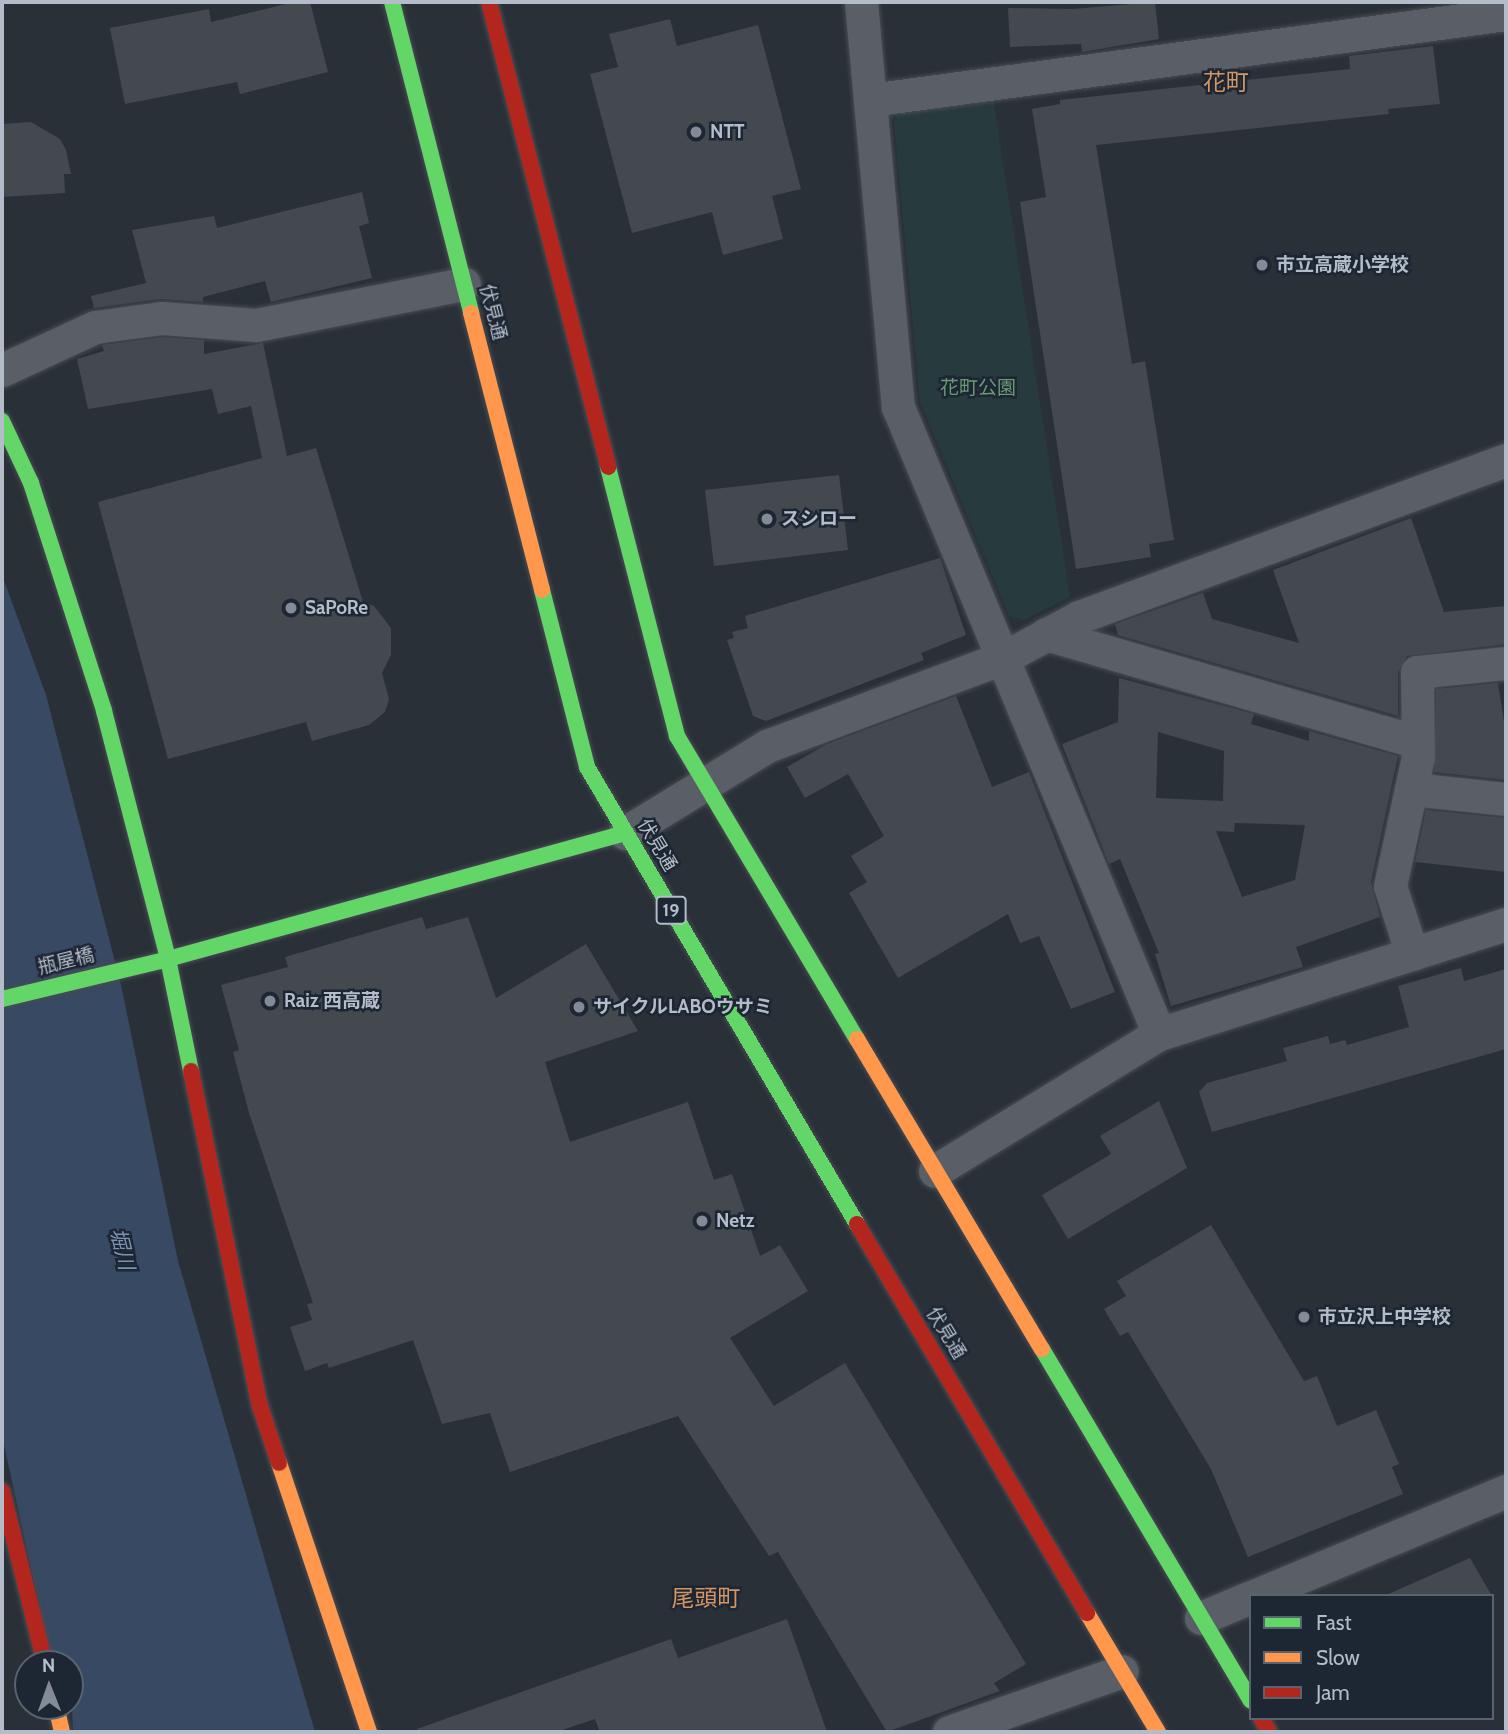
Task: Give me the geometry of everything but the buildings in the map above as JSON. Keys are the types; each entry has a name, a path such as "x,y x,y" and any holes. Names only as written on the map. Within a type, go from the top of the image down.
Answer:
{"main road":[{"name":"伏見通","path":"392,2 587,767 1158,1732"},
{"path":"489,2 677,736 1249,1698"},
{"path":"2,421 31,484 71,598 168,958 260,1406 369,1732"},
{"name":"瓶屋橋","path":"2,999 168,958 625,833"},
{"path":"2,1490 42,1650"}],"street":[{"path":"861,2 898,407 1004,657 1158,1034"},
{"path":"870,100 1399,15 1506,14"},
{"path":"2,370 95,327 162,318 256,325 464,284"},
{"path":"625,833 767,746 1004,657 1079,617 1506,460"},
{"path":"1046,634 1418,742"},
{"path":"1412,954 1390,886 1418,742 1418,672 1506,663"},
{"path":"1411,789 1506,799"},
{"path":"935,1171 1158,1034 1506,924"},
{"path":"1257,1594 1506,1491"},
{"path":"1201,1618 1249,1597"},
{"path":"949,1732 1122,1671"}],"green space":[{"name":"花町公園","path":"993,98 1070,597 1024,620 1009,616 920,402 894,122 901,110"}],"water":[{"name":"堀川","path":"2,575 46,695 121,985 178,1261 315,1732 73,1732 72,1720 84,1720 84,1650 50,1650 2,1436"}],"traffic: fast":[{"path":"392,2 471,313"},
{"path":"2,421 31,483 104,711 168,959 191,1071"},
{"path":"608,467 677,736 857,1039"},
{"path":"542,590 587,767 857,1224"},
{"path":"2,999 168,959 625,833"},
{"path":"1042,1349 1249,1698"}],"traffic: slow":[{"path":"471,313 542,590"},
{"path":"857,1039 1042,1349"},
{"path":"279,1463 369,1732"},
{"path":"1087,1613 1158,1732"},
{"path":"59,1720 62,1732"}],"traffic: jam":[{"path":"489,2 608,467"},
{"path":"191,1071 260,1406 279,1463"},
{"path":"857,1224 1087,1613"},
{"path":"2,1491 42,1650"},
{"path":"1262,1720 1269,1732"}],"place":[{"name":"NTT","path":"696,132"},
{"name":"市立高蔵小学校","path":"1262,265"},
{"name":"スシロー","path":"767,519"},
{"name":"SaPoRe","path":"291,608"},
{"name":"Raiz 西高蔵","path":"270,1001"},
{"name":"サイクルLABOウサミ","path":"579,1007"},
{"name":"Netz","path":"702,1221"},
{"name":"市立沢上中学校","path":"1304,1317"}],"district":[{"name":"花町","path":"1226,82"},
{"name":"尾頭町","path":"706,1598"}]}
